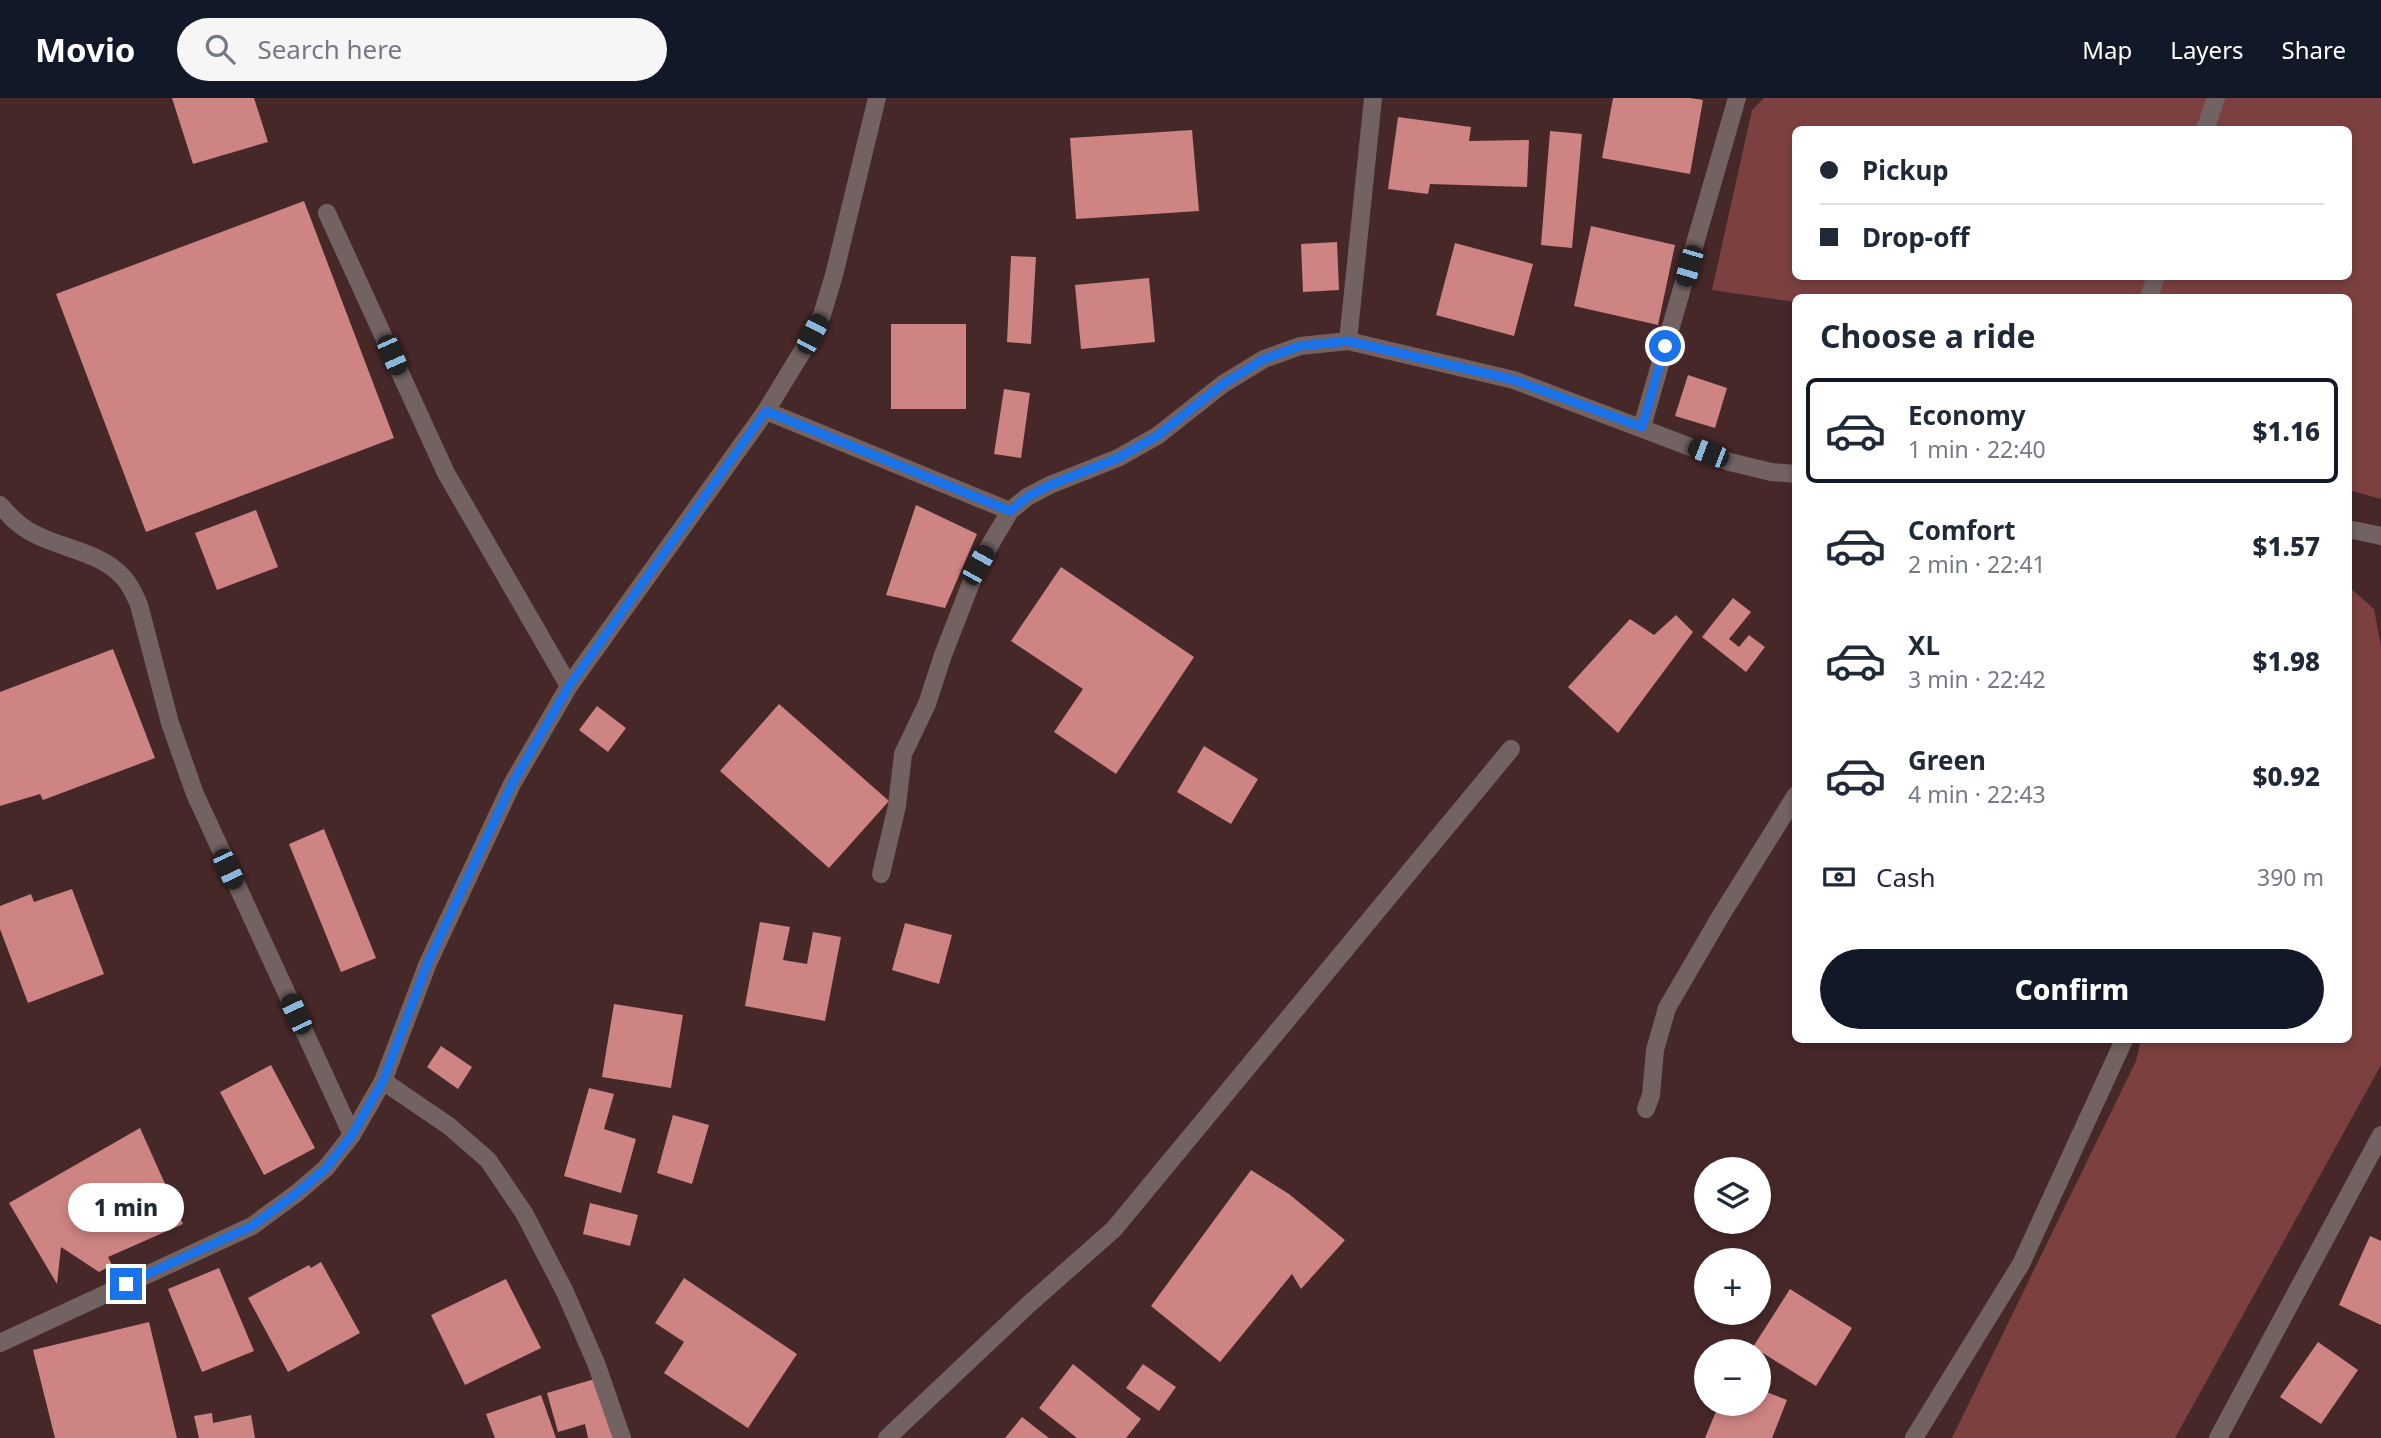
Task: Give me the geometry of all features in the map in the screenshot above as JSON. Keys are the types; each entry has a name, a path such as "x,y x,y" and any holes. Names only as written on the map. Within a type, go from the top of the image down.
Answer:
{"street":[{"path":"0,1343 252,1226 326,1168 352,1135 383,1081 428,962 512,784 569,686 766,411 822,315 877,98"},
{"path":"1348,341 1373,98"},
{"path":"1642,427 1737,98"},
{"path":"2206,126 2216,98"},
{"path":"327,213 446,473 569,686"},
{"path":"881,874 897,806 903,754 927,704 978,565 1010,511 1027,497 1050,485 1118,458 1157,436 1223,384 1264,359 1300,346 1348,341 1514,380 1730,462 1771,472 1792,474"},
{"path":"766,411 1010,511"},
{"path":"0,505 30,531 106,564 122,576 131,589 139,605 170,723 195,794 352,1135"},
{"path":"2352,530 2381,536"},
{"path":"887,1438 1028,1304 1114,1229 1511,749"},
{"path":"1646,1109 1651,1095 1655,1050 1667,1008 1792,801"},
{"path":"1914,1438 2021,1264 2123,1043"},
{"path":"383,1081 449,1126 488,1160 524,1213 565,1292 597,1363 622,1438"},
{"path":"2218,1438 2381,1135"}],"shaded area":[{"path":"1764,98 2381,98 2381,499 2352,491 2352,294 1792,294 1792,302 1712,290 1752,110"},
{"path":"2352,590 2374,609 2381,647 2381,1065 2175,1438 1952,1438 2136,1061 2140,1043 2352,1043"}],"building":[{"path":"172,98 254,98 268,142 193,164"},
{"path":"1613,98 1703,100 1690,174 1602,158"},
{"path":"1398,117 1471,127 1469,141 1529,140 1527,187 1430,184 1428,194 1388,189"},
{"path":"1192,130 1199,211 1076,219 1070,138"},
{"path":"1550,131 1582,134 1572,248 1541,245"},
{"path":"304,201 394,438 146,532 56,294"},
{"path":"1591,226 1675,245 1658,325 1574,306"},
{"path":"1337,242 1339,290 1303,292 1301,244"},
{"path":"1455,243 1533,264 1514,336 1436,315"},
{"path":"1011,256 1036,257 1031,344 1007,342"},
{"path":"1149,278 1155,342 1081,349 1075,285"},
{"path":"891,324 966,324 966,409 891,409"},
{"path":"1688,375 1727,388 1715,428 1675,416"},
{"path":"1004,389 1030,393 1021,458 994,454"},
{"path":"916,505 977,534 945,608 886,595"},
{"path":"256,510 278,567 217,590 195,533"},
{"path":"1061,567 1194,657 1116,774 1054,732 1083,689 1011,641"},
{"path":"1733,598 1751,612 1729,639 1739,647 1749,635 1765,647 1746,672 1702,637"},
{"path":"1676,615 1693,632 1618,733 1568,687 1630,619 1654,635"},
{"path":"113,649 155,758 43,800 40,794 0,806 0,692"},
{"path":"779,704 889,801 829,868 720,771"},
{"path":"597,706 626,728 608,752 579,730"},
{"path":"1204,746 1258,779 1231,824 1177,792"},
{"path":"324,829 376,958 341,972 289,844"},
{"path":"72,889 104,974 28,1003 0,929 0,906 31,894 34,902"},
{"path":"760,922 790,927 783,960 807,964 813,932 841,937 825,1021 745,1006"},
{"path":"905,923 952,935 939,984 892,970"},
{"path":"614,1004 683,1015 671,1088 602,1077"},
{"path":"441,1046 472,1067 458,1089 427,1067"},
{"path":"271,1065 315,1148 264,1175 220,1092"},
{"path":"589,1088 614,1094 604,1129 636,1139 621,1193 564,1176"},
{"path":"673,1115 709,1125 692,1184 657,1173"},
{"path":"140,1128 183,1224 108,1257 112,1265 99,1272 61,1247 57,1284 9,1203"},
{"path":"1251,1170 1289,1194 1345,1240 1301,1289 1292,1274 1220,1362 1151,1306"},
{"path":"590,1203 638,1215 630,1246 583,1234"},
{"path":"2370,1236 2381,1241 2381,1325 2339,1305"},
{"path":"321,1262 360,1333 288,1372 248,1298 309,1265 311,1268"},
{"path":"219,1268 254,1351 202,1372 168,1289"},
{"path":"684,1278 797,1354 748,1428 664,1373 684,1342 655,1323"},
{"path":"506,1279 541,1348 465,1385 431,1315"},
{"path":"1790,1289 1852,1328 1816,1386 1771,1358 1771,1339 1758,1339 1767,1325 1771,1325 1771,1319"},
{"path":"149,1322 177,1438 55,1438 33,1350"},
{"path":"2318,1342 2358,1370 2321,1424 2280,1397"},
{"path":"1073,1364 1141,1419 1126,1438 1077,1438 1039,1408"},
{"path":"1143,1364 1176,1387 1159,1411 1126,1388"},
{"path":"598,1378 616,1438 588,1438 585,1424 558,1432 547,1393"},
{"path":"1771,1394 1787,1400 1772,1438 1705,1438 1714,1416 1771,1416"},
{"path":"541,1395 556,1438 495,1438 486,1414"},
{"path":"212,1413 213,1423 251,1415 255,1438 199,1438 194,1416"},
{"path":"1022,1417 1049,1438 1005,1438"}],"route":[{"path":"126,1284 252,1226 326,1168 352,1135 383,1081 428,962 512,784 569,686 766,411 1010,511 1027,497 1050,485 1118,458 1157,436 1223,384 1264,359 1300,346 1348,341 1514,380 1642,427 1665,346"}]}
